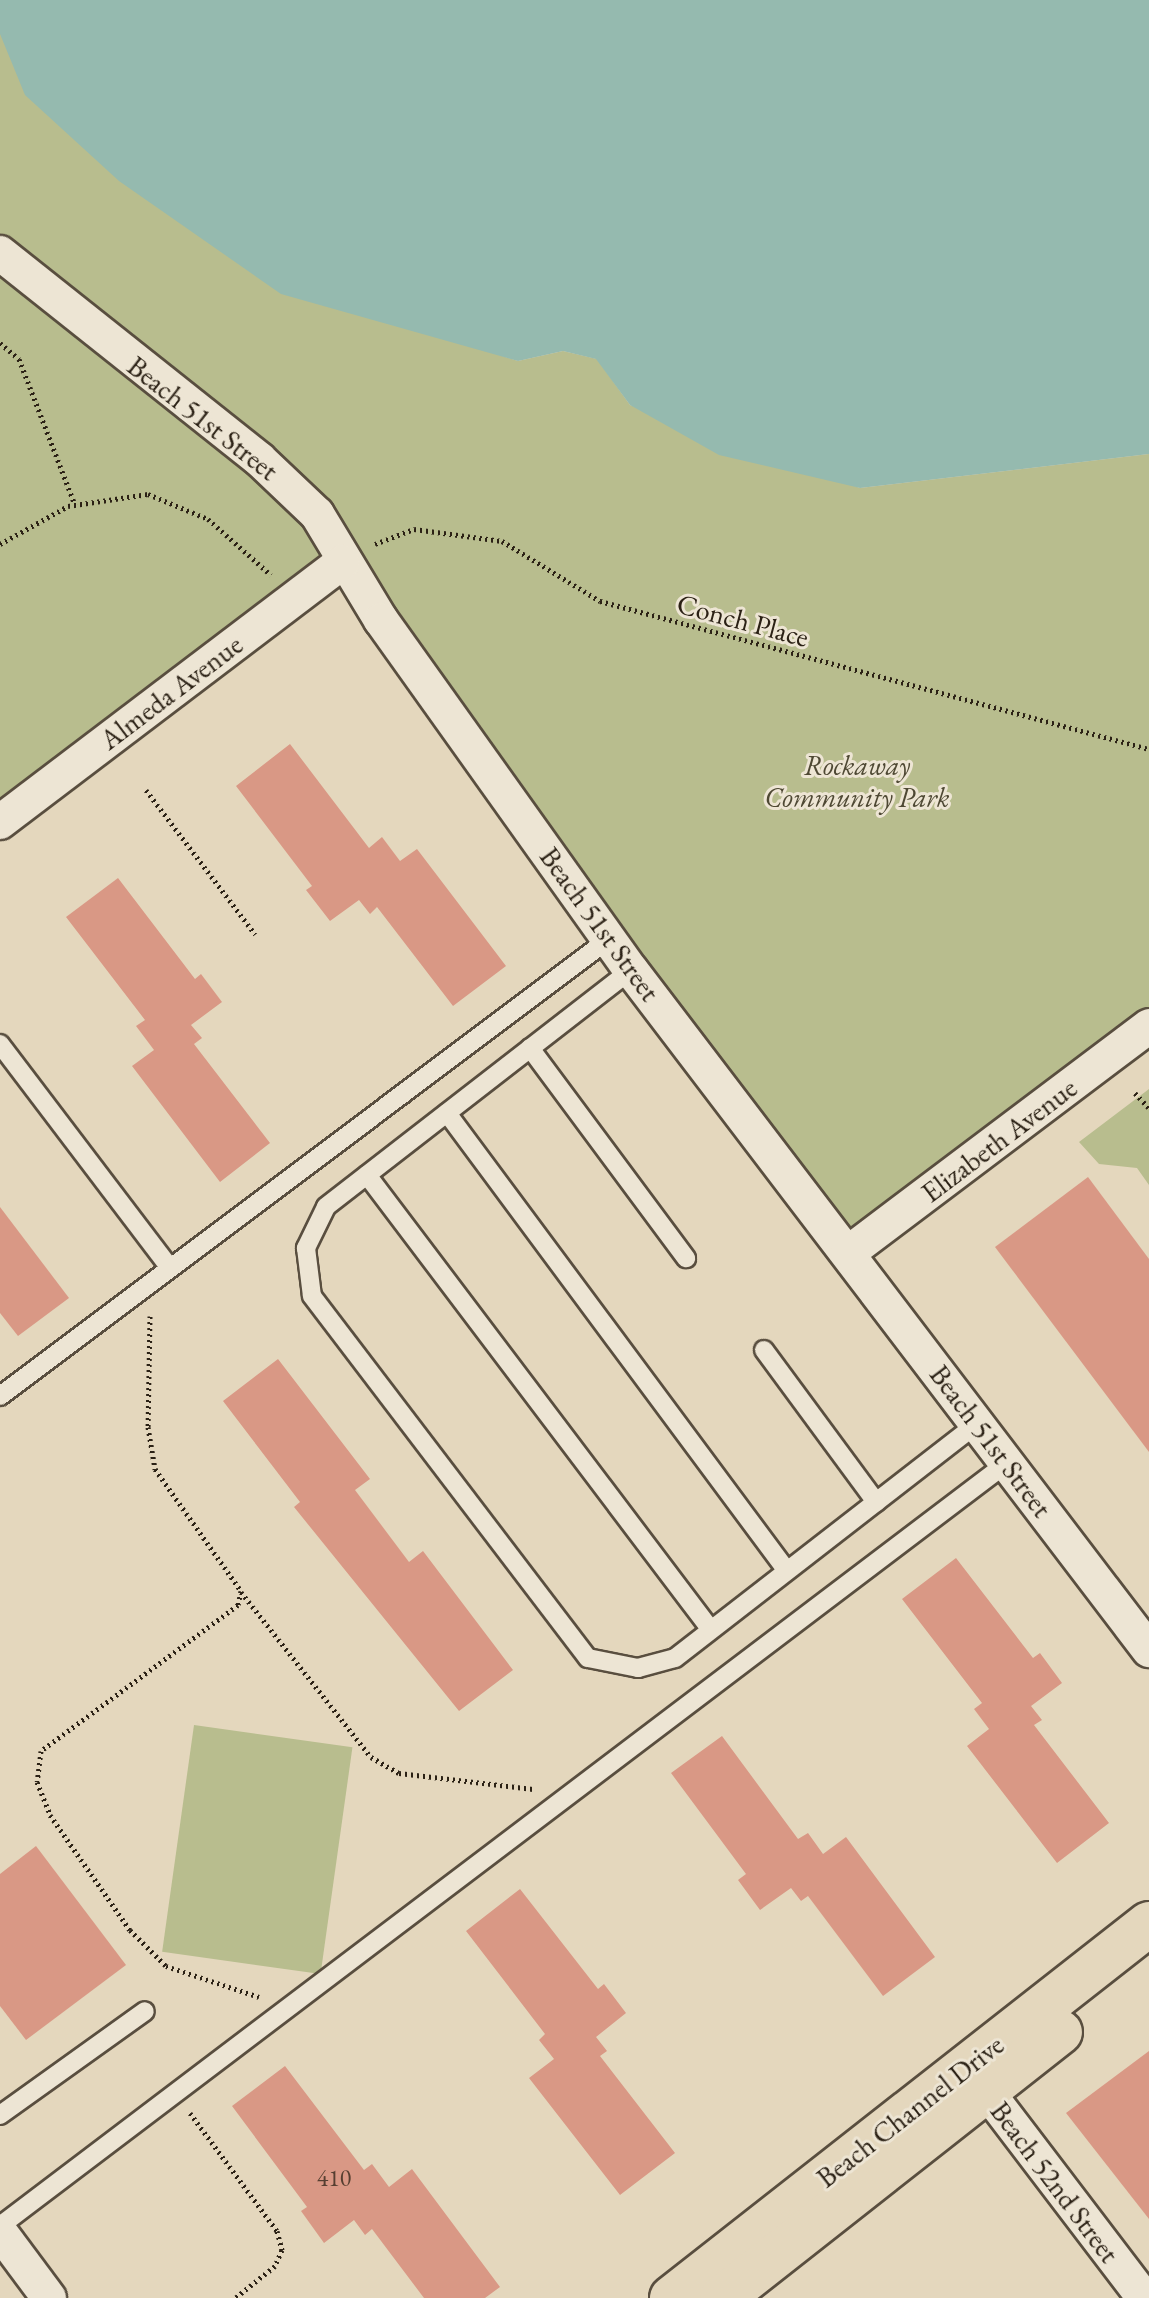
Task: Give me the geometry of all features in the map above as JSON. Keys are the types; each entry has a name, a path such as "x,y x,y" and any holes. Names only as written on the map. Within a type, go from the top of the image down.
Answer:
{"main road":[{"name":"Beach Channel Drive","path":"722,2298 1149,1924"},
{"name":"Beach Channel Drive","path":"672,2298 976,2078 1149,1961"}],"street":[{"name":"Beach 51st Street","path":"0,253 283,480 317,514 343,562 631,970 1149,1650"},
{"name":"Almeda Avenue","path":"0,822 343,562"},
{"name":"Elizabeth Avenue","path":"848,1253 1149,1026"},
{"name":"Beach 52nd Street","path":"976,2078 1144,2298"},
{"path":"0,2232 49,2298"}],"lane":[{"path":"0,1396 609,939"},
{"path":"631,970 326,1207 306,1248 312,1296 588,1658 638,1668 675,1658 977,1424"},
{"path":"0,1044 170,1268"},
{"path":"530,1048 686,1258"},
{"path":"447,1113 787,1571"},
{"path":"367,1175 711,1630"},
{"path":"764,1350 876,1502"},
{"path":"0,2226 1007,1463"},
{"path":"0,2115 145,2011"}],"path":[{"path":"0,343 19,359 75,505"},
{"path":"0,544 75,505 148,494 208,519 271,576"},
{"name":"Conch Place","path":"343,562 414,529 502,541 575,591 611,605 1149,749"},
{"path":"146,790 255,934"},
{"path":"1135,1093 1149,1108"},
{"path":"151,1283 148,1427 155,1469 241,1591 371,1757 399,1773 571,1794"},
{"path":"241,1591 238,1605 41,1751 37,1782 50,1815 130,1930 166,1966 290,2006"},
{"path":"175,2093 277,2231 282,2250 275,2266 235,2298"}],"green space":[{"name":"Rockaway Community Park","path":"0,33 414,327 518,361 563,351 597,359 630,405 860,488 1149,454 1149,1026 848,1253 342,562 0,822"},
{"path":"1149,1089 1149,1185 1137,1168 1099,1164 1079,1142"},
{"path":"194,1725 352,1747 321,1974 162,1952"}],"water":[{"path":"0,0 1149,0 1149,454 860,488 719,455 630,405 596,359 563,351 518,361 281,294 119,181 25,95 0,34"}],"building":[{"path":"290,744 369,848 382,837 400,861 417,849 506,966 453,1006 377,907 370,914 359,900 330,921 306,890 312,886 236,786"},
{"path":"118,878 195,979 201,974 222,1002 191,1025 202,1038 194,1044 270,1143 220,1182 132,1066 154,1050 136,1026 145,1020 66,917"},
{"path":"1088,1177 1149,1259 1149,1452 995,1247"},
{"path":"0,1207 69,1298 18,1336 0,1313"},
{"path":"278,1359 370,1479 355,1490 409,1562 423,1551 513,1670 459,1711 294,1507 300,1502 223,1401"},
{"path":"956,1558 1033,1658 1040,1653 1062,1683 1031,1706 1042,1720 1034,1725 1109,1823 1057,1863 967,1746 989,1729 974,1709 982,1703 902,1599"},
{"path":"722,1736 798,1839 808,1833 823,1854 846,1837 935,1957 883,1996 808,1896 801,1901 791,1888 760,1910 738,1880 746,1874 671,1773"},
{"path":"36,1846 126,1965 26,2040 0,2006 0,1874"},
{"path":"520,1889 598,1989 604,1984 626,2013 596,2037 607,2051 600,2056 675,2153 620,2195 529,2078 554,2059 539,2040 545,2034 466,1931"},
{"path":"1149,2051 1149,2219 1066,2113"},
{"path":"285,2066 364,2170 372,2164 389,2187 412,2169 500,2287 485,2298 424,2298 372,2229 365,2235 354,2220 324,2243 301,2211 307,2207 232,2106"}]}
